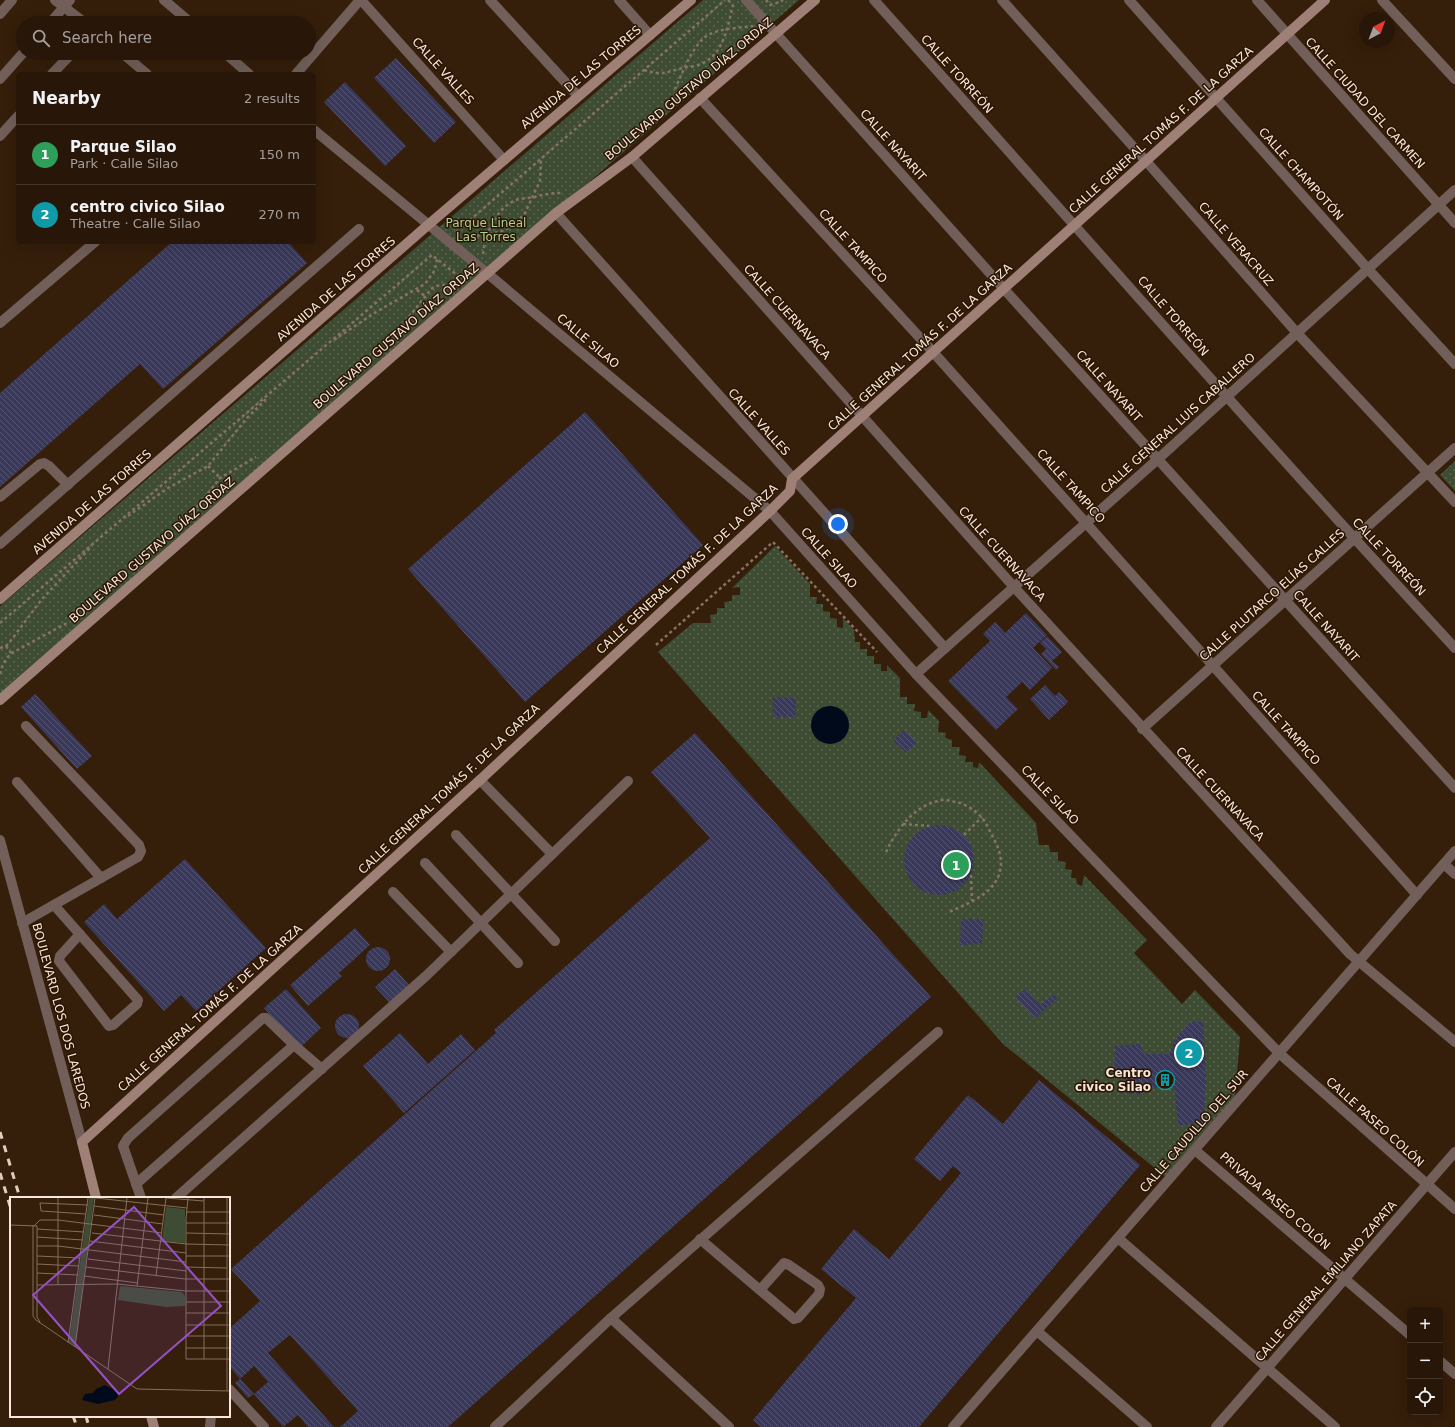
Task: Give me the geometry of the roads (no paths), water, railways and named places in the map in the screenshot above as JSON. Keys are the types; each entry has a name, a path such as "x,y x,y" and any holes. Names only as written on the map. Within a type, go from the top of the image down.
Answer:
{"street":[{"path":"0,14 12,0"},
{"path":"56,0 67,4 78,16"},
{"path":"164,0 182,16"},
{"path":"316,51 361,0"},
{"name":"CALLE VALLES","path":"361,0 504,160"},
{"path":"490,0 578,96"},
{"path":"619,0 650,35"},
{"name":"AVENIDA DE LAS TORRES","path":"0,599 428,225 691,0"},
{"name":"CALLE NAYARIT","path":"746,0 1004,289 1455,788"},
{"name":"BOULEVARD GUSTAVO DÍAZ ORDAZ","path":"0,700 556,213 632,158 815,0"},
{"name":"CALLE TORREÓN","path":"874,0 1226,397 1455,648"},
{"name":"CALLE VERACRUZ","path":"1002,0 1297,333 1455,502"},
{"name":"CALLE CHAMPOTÓN","path":"1129,0 1368,269 1455,364"},
{"name":"CALLE CIUDAD DEL CARMEN","path":"1257,0 1455,223"},
{"name":"CALLE GENERAL TOMÁS F. DE LA GARZA","path":"82,1142 480,780 770,512 790,491 792,479 1325,0"},
{"path":"1382,0 1455,80"},
{"path":"56,16 67,4"},
{"path":"0,79 17,60"},
{"path":"54,72 65,60"},
{"path":"130,60 145,72"},
{"path":"233,60 247,72"},
{"path":"298,72 308,60"},
{"name":"CALLE TAMPICO","path":"700,98 933,352 1417,895"},
{"path":"0,136 16,118"},
{"name":"CALLE SILAO","path":"316,132 488,273 770,512 916,674 1279,1054"},
{"name":"CALLE CUERNAVACA","path":"632,158 1142,729 1350,954 1359,961"},
{"name":"CALLE GENERAL LUIS CABALLERO","path":"916,674 1158,459 1455,190"},
{"name":"CALLE VALLES","path":"556,213 792,479 945,648"},
{"path":"0,544 359,229"},
{"path":"0,323 92,244"},
{"name":"CALLE PLUTARCO ELÍAS CALLES","path":"1142,729 1455,448"},
{"path":"0,497 40,464 44,463 68,485"},
{"path":"22,923 138,857 141,851 139,845 26,726"},
{"path":"480,780 552,854"},
{"path":"177,1197 426,976 628,781"},
{"path":"17,782 101,878"},
{"path":"456,835 555,941"},
{"name":"BOULEVARD LOS DOS LAREDOS","path":"0,840 96,1197"},
{"name":"CALLE CAUDILLO DEL SUR","path":"953,1427 1455,851"},
{"path":"424,863 518,963"},
{"path":"1444,864 1455,874"},
{"path":"393,892 451,952"},
{"path":"54,905 80,934 138,1000 137,1004 113,1026 109,1026 59,961 60,956 80,934"},
{"path":"1359,961 1455,1042"},
{"path":"141,1197 123,1146 128,1138 263,1018 266,1018 294,1046 322,1069"},
{"path":"495,1427 611,1318 938,1032"},
{"path":"136,1184 294,1046"},
{"name":"CALLE PASEO COLÓN","path":"1279,1054 1455,1209"},
{"name":"PRIVADA PASEO COLÓN","path":"1195,1150 1407,1332"},
{"name":"CALLE GENERAL EMILIANO ZAPATA","path":"1216,1427 1455,1152"},
{"path":"1118,1238 1335,1427"},
{"path":"700,1239 794,1319 798,1318 819,1294 820,1289 818,1285 784,1263 760,1290"},
{"path":"611,1318 729,1427"},
{"path":"1037,1331 1147,1427"},
{"path":"1443,1364 1455,1374"},
{"path":"230,1390 264,1427"},
{"path":"151,1417 154,1427"},
{"path":"210,1427 211,1417"}],"water":[{"path":"830,706 840,709 846,715 849,725 846,735 840,741 830,744 820,741 814,735 811,725 814,715 820,709"}],"railway":[{"path":"0,1132 20,1197"},
{"path":"0,1173 10,1206"},
{"path":"73,1417 77,1427"},
{"path":"86,1417 89,1427"}],"place":[{"name":"Parque Silao","path":"956,865"},
{"name":"centro civico Silao","path":"1189,1053"},
{"name":"Centro civico Silao","path":"1165,1080"}],"park label":[{"name":"Parque Lineal Las Torres","path":"486,230"}]}
